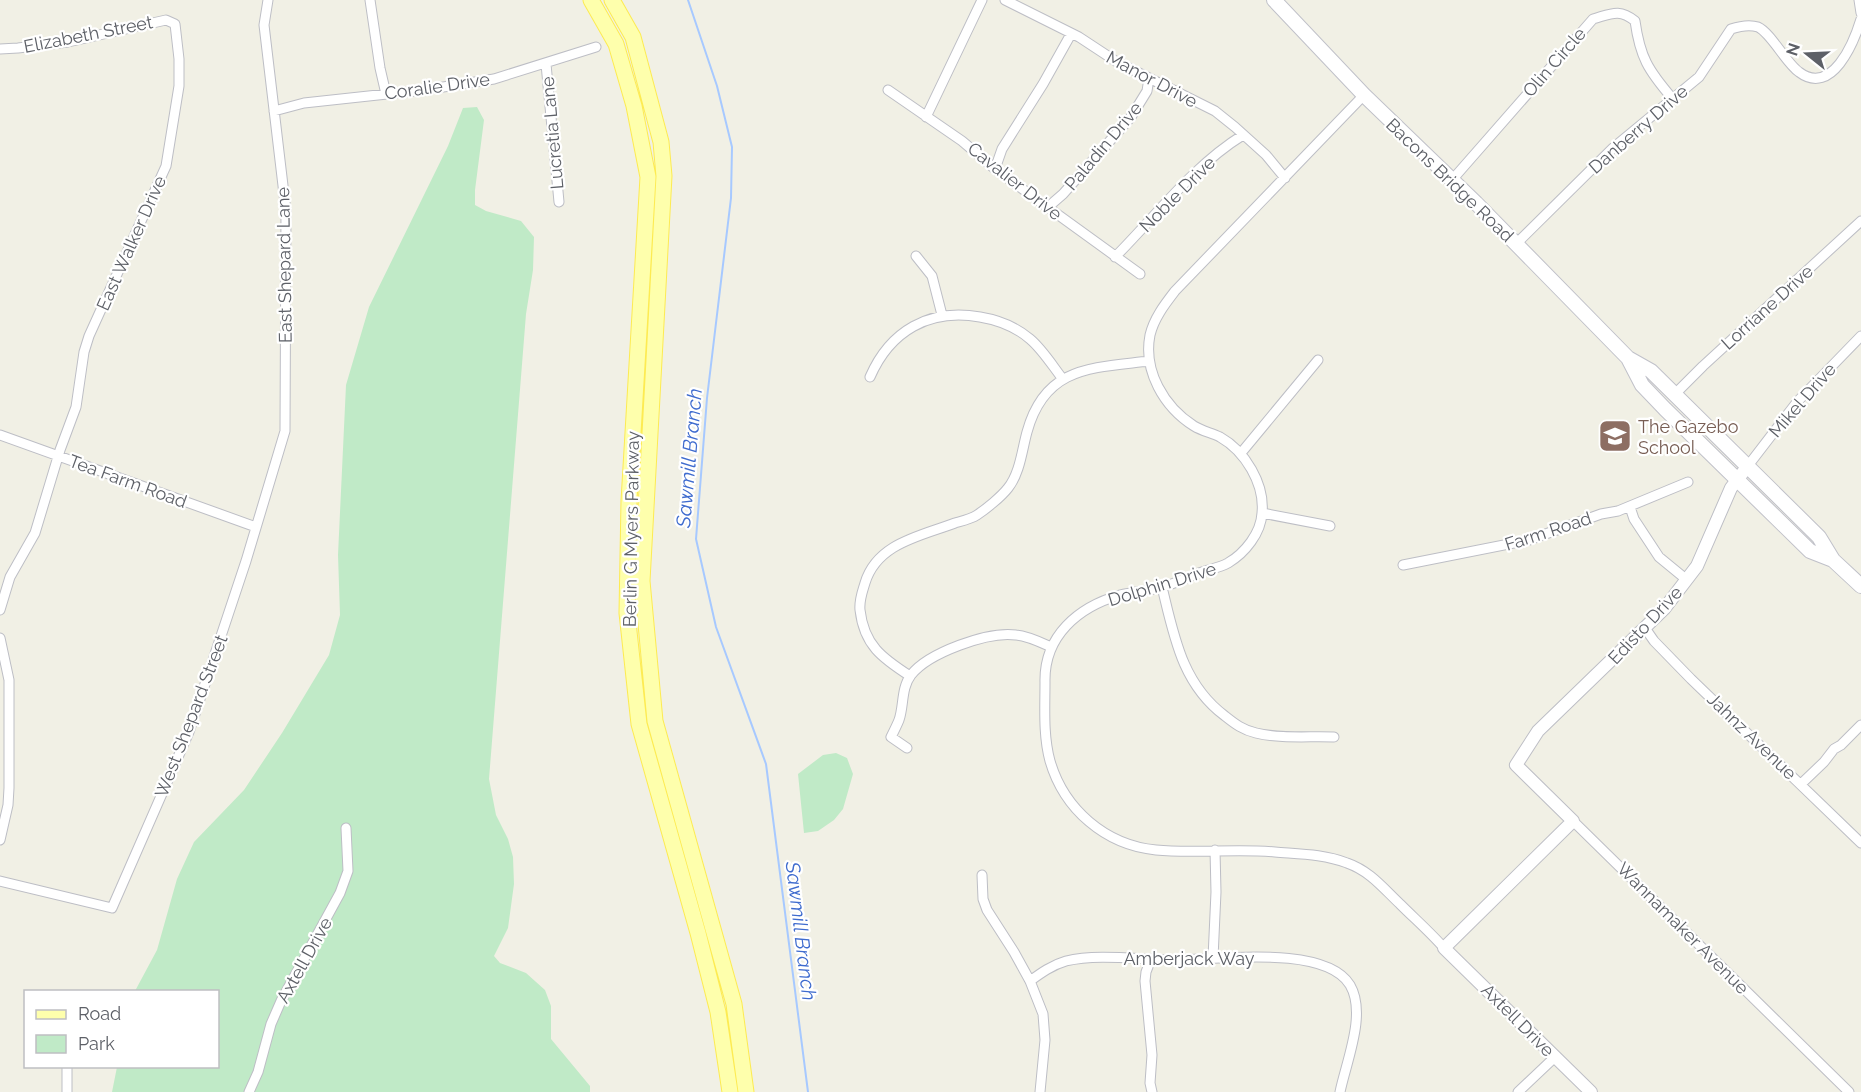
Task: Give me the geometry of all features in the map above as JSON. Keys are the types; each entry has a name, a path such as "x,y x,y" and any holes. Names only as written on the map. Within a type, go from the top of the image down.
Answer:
{"main road":[{"name":"Berlin G Myers Parkway","path":"591,0 616,44 634,106 648,177 629,501 627,614 639,724 718,1012 730,1092"},
{"name":"Berlin G Myers Parkway","path":"612,0 633,37 661,142 664,176 642,581 655,721 734,1004 746,1092"},
{"name":"Bacons Bridge Road","path":"1274,0 1364,95 1452,180 1628,358 1651,371 1819,537 1833,560 1861,586"},
{"path":"648,177 664,176"},
{"name":"Bacons Bridge Road","path":"1628,358 1642,385 1736,480 1810,551 1833,560"}],"street":[{"name":"East Shepard Lane","path":"256,527 285,431 286,211 264,25 267,0"},
{"path":"370,0 386,94"},
{"path":"926,117 982,0"},
{"name":"Manor Drive","path":"1005,0 1071,34 1117,62 1215,111 1266,155 1285,178"},
{"path":"1859,0 1861,13"},
{"name":"Olin Circle","path":"1452,180 1593,18 1610,13 1620,13 1627,14 1635,21 1641,53 1652,74 1672,98"},
{"name":"Danberry Drive","path":"1516,244 1593,166 1700,77 1731,29 1750,25 1761,28 1799,73 1814,78 1835,72 1856,36 1861,18"},
{"name":"Elizabeth Street","path":"0,49 68,42 161,20 174,24"},
{"name":"East Walker Drive","path":"0,610 10,577 35,533 58,456 76,407 84,352 89,336 166,165 179,86 179,59 174,24"},
{"path":"995,169 1002,149 1071,34"},
{"name":"Coralie Drive","path":"274,111 304,103 447,87 494,78 596,47"},
{"name":"Lucretia Lane","path":"546,64 559,202"},
{"name":"Paladin Drive","path":"1048,207 1063,194 1131,117 1147,91 1149,78"},
{"name":"Cavalier Drive","path":"888,90 962,141 995,169 1140,274"},
{"path":"1329,526 1262,513 1260,491 1241,453 1222,438 1194,426 1173,409 1157,387 1149,361 1150,335 1160,311 1175,291 1364,95"},
{"name":"Noble Drive","path":"1114,257 1195,174 1222,149 1243,135"},
{"name":"Lorriane Drive","path":"1674,395 1702,366 1861,220"},
{"path":"916,256 932,276 942,315"},
{"path":"870,377 878,358 893,342 918,324 942,315 964,314 988,318 1012,327 1031,339 1062,378"},
{"name":"Mikel Drive","path":"1747,467 1797,402 1861,336"},
{"path":"1241,453 1318,360"},
{"path":"910,676 887,661 871,645 862,624 859,601 868,574 884,553 903,542 976,516 1008,489 1017,471 1032,415 1043,397 1062,378 1085,370 1149,361"},
{"name":"Tea Farm Road","path":"0,435 256,527"},
{"name":"Edisto Drive","path":"1516,765 1538,731 1664,609 1687,580 1697,566 1736,480 1747,467"},
{"name":"Farm Road","path":"1403,566 1529,540 1601,514 1630,507 1689,482"},
{"path":"1630,507 1634,519 1659,557 1687,580"},
{"name":"Dolphin Drive","path":"1262,513 1255,536 1242,552 1227,564 1162,587 1121,595 1100,602 1070,622 1063,630 1051,647 1045,670 1047,743 1052,765 1072,804 1098,830 1135,846 1160,851 1265,850 1307,854 1346,862 1374,878 1444,948"},
{"name":"West Shepard Street","path":"0,881 112,908 189,732 256,527"},
{"path":"1162,587 1185,668 1196,688 1215,709 1242,729 1259,734 1334,737"},
{"name":"Jahnz Avenue","path":"1645,628 1654,641 1691,679 1861,843"},
{"path":"907,748 891,736 900,719 902,700 910,676 925,661 942,652 993,635 1016,635 1038,640 1051,647"},
{"path":"0,638 9,680 9,788 8,805 0,840"},
{"path":"1801,784 1834,749 1861,725"},
{"name":"Wannamaker Avenue","path":"1516,765 1849,1092"},
{"path":"1444,948 1573,821"},
{"name":"Axtell Drive","path":"249,1092 258,1072 271,1024 281,1001 340,893 348,871 346,828"},
{"path":"1213,958 1215,850"},
{"path":"982,875 983,899 987,910 1030,981 1044,1023 1044,1069 1040,1092"},
{"name":"Axtell Drive","path":"1444,948 1591,1092"},
{"name":"Amberjack Way","path":"1030,981 1046,970 1080,959 1195,960 1258,956 1332,968 1346,979 1351,987 1356,1012 1340,1092"},
{"path":"1150,959 1145,981 1152,1055 1150,1083 1152,1092"},
{"path":"1518,1092 1555,1056"},
{"path":"67,1092 68,1068"}],"green space":[{"path":"477,107 484,120 475,205 486,211 521,221 534,237 489,779 496,815 508,839 513,857 514,884 508,928 494,956 500,963 526,973 545,990 551,1006 551,1039 590,1086 590,1092 112,1092 117,1068 219,1068 219,990 136,990 157,950 177,879 194,842 244,790 329,655 340,615 338,555 346,385 369,307 448,146 463,108"},
{"path":"836,753 847,758 853,774 843,809 834,820 818,831 804,833 798,774 823,755"}],"waterway":[{"name":"Sawmill Branch","path":"688,0 717,86 732,147 731,198 707,398 696,539 716,627 766,764 808,1092"}],"place":[{"name":"The Gazebo School","path":"1615,436"}]}
